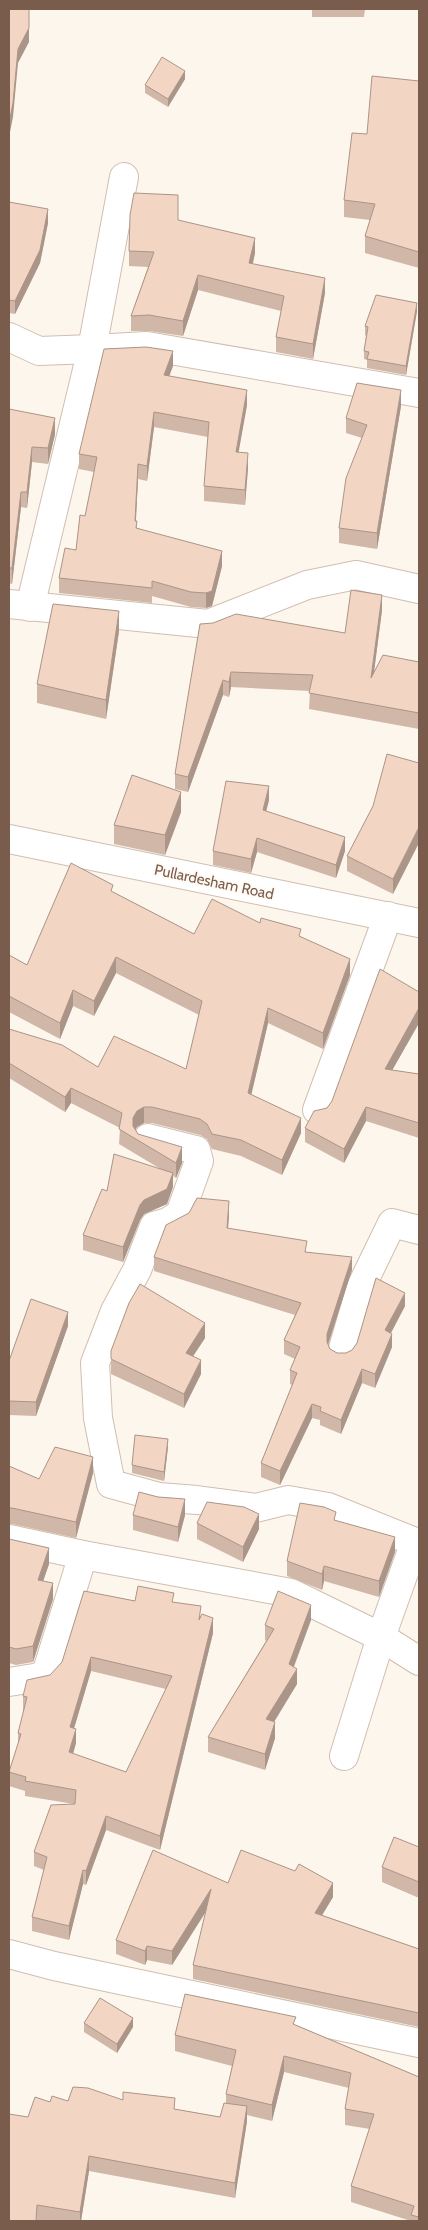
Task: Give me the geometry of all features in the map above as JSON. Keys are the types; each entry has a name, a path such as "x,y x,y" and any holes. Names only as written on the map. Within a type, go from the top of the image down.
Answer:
{"street":[{"path":"124,178 92,349 20,606 208,624 307,586 356,575 419,589"},
{"path":"9,337 40,350 147,346 419,392"},
{"name":"Pullardesham Road","path":"9,839 419,923"},
{"path":"317,1110 388,916"},
{"path":"148,1138 196,1150 199,1161 180,1214 168,1222 154,1226 137,1270 115,1311 95,1363 98,1418 111,1484 159,1497 256,1508 288,1500 328,1507 415,1542 381,1637 344,1756"},
{"path":"342,1352 362,1287 392,1223 419,1230"},
{"path":"9,1539 84,1555 291,1593 381,1637 419,1661"},
{"path":"9,1682 40,1677 47,1671 84,1555"},
{"path":"9,1954 54,1966 419,2043"}],"building":[{"path":"9,9 29,9 29,28 18,49 13,103 9,123"},
{"path":"162,57 185,71 168,99 145,85"},
{"path":"372,76 419,81 419,252 365,236 375,204 344,200 352,133 367,134"},
{"path":"134,193 178,195 178,220 255,238 249,263 325,278 313,344 276,337 284,296 198,275 183,321 149,315 131,316 154,252 129,251 130,215"},
{"path":"9,202 48,209 40,250 15,301 9,300"},
{"path":"376,295 417,303 406,366 367,359 369,352 364,351 368,327 365,326"},
{"path":"146,347 173,351 164,375 247,390 236,452 248,453 245,490 204,486 209,422 154,412 147,466 138,464 136,528 222,551 212,591 206,593 191,592 152,581 152,588 59,578 65,548 76,550 80,515 85,516 97,457 79,454 104,349"},
{"path":"357,383 401,390 377,533 339,528 346,478 367,425 346,418"},
{"path":"9,409 55,418 48,448 32,447 27,492 21,492 12,568 9,568"},
{"path":"351,590 382,595 371,678 383,655 419,662 419,713 309,693 313,675 231,672 229,682 223,680 188,777 175,774 200,624 213,623 236,614 345,633"},
{"path":"53,604 119,611 106,700 37,684"},
{"path":"387,754 419,763 419,827 393,879 347,856 373,806"},
{"path":"132,775 181,792 165,835 114,825"},
{"path":"226,781 269,786 263,810 345,837 336,865 257,838 251,859 213,851"},
{"path":"71,863 113,885 111,891 194,934 212,899 260,923 261,918 301,929 299,936 350,959 323,1033 268,1008 248,1093 301,1118 282,1160 241,1140 212,1134 207,1124 200,1119 152,1107 144,1107 137,1111 133,1118 133,1126 138,1134 182,1147 176,1163 119,1129 122,1113 71,1088 65,1097 9,1063 9,1029 62,1045 98,1067 114,1036 186,1069 202,1001 116,957 94,1001 73,990 60,1023 9,996 9,955 27,965"},
{"path":"380,969 419,992 419,1008 385,1069 419,1074 419,1123 366,1107 344,1149 305,1128 314,1111 327,1108 332,1101"},
{"path":"114,1154 173,1173 167,1189 144,1200 140,1205 123,1247 83,1235 102,1189 107,1191"},
{"path":"197,1198 229,1201 227,1228 307,1241 305,1252 352,1257 327,1334 327,1342 330,1349 337,1353 346,1353 352,1350 357,1343 376,1278 405,1293 385,1330 392,1334 375,1374 362,1369 341,1420 320,1411 321,1407 312,1404 280,1471 261,1463 297,1373 290,1370 300,1347 284,1340 301,1303 154,1257 166,1225 189,1213"},
{"path":"140,1284 205,1323 186,1353 201,1360 184,1394 111,1359 111,1351 129,1303"},
{"path":"31,1299 68,1312 36,1402 9,1401 9,1361"},
{"path":"135,1435 168,1439 164,1472 132,1465"},
{"path":"55,1447 93,1457 76,1522 9,1508 9,1466 39,1479"},
{"path":"139,1492 158,1497 185,1499 178,1527 133,1515"},
{"path":"207,1502 244,1507 259,1514 243,1547 197,1523"},
{"path":"300,1503 324,1507 336,1512 334,1520 395,1537 379,1581 324,1566 322,1574 287,1561"},
{"path":"9,1539 49,1548 38,1580 53,1583 33,1646 16,1649 9,1647"},
{"path":"138,1586 174,1593 172,1602 201,1606 199,1620 202,1614 213,1618 160,1836 106,1816 86,1871 83,1870 69,1926 32,1917 47,1857 34,1852 51,1805 75,1804 76,1790 25,1781 26,1777 9,1772 21,1734 18,1733 27,1697 23,1696 27,1680 50,1675 62,1662 84,1591 135,1601","holes":["91,1657 172,1676 126,1772 69,1752 76,1729 70,1727"]},
{"path":"278,1591 311,1605 289,1664 297,1669 266,1719 275,1722 265,1754 208,1737 274,1629 265,1625"},
{"path":"394,1837 419,1847 419,1882 382,1867"},
{"path":"153,1850 228,1883 241,1850 295,1871 299,1864 333,1883 315,1913 419,1949 419,2013 193,1965 211,1889 172,1951 147,1946 145,1951 116,1940"},
{"path":"185,1994 296,2017 293,2024 419,2077 419,2217 411,2215 414,2206 351,2186 374,2114 345,2109 351,2073 284,2056 272,2105 226,2094 236,2050 175,2035"},
{"path":"100,1998 133,2018 117,2044 84,2023"},
{"path":"73,2087 88,2088 123,2100 123,2092 175,2098 174,2109 220,2117 224,2103 247,2106 235,2183 89,2156 80,2212 37,2205 36,2221 9,2221 9,2114 28,2117 35,2097 50,2102 52,2096 68,2101"}]}
